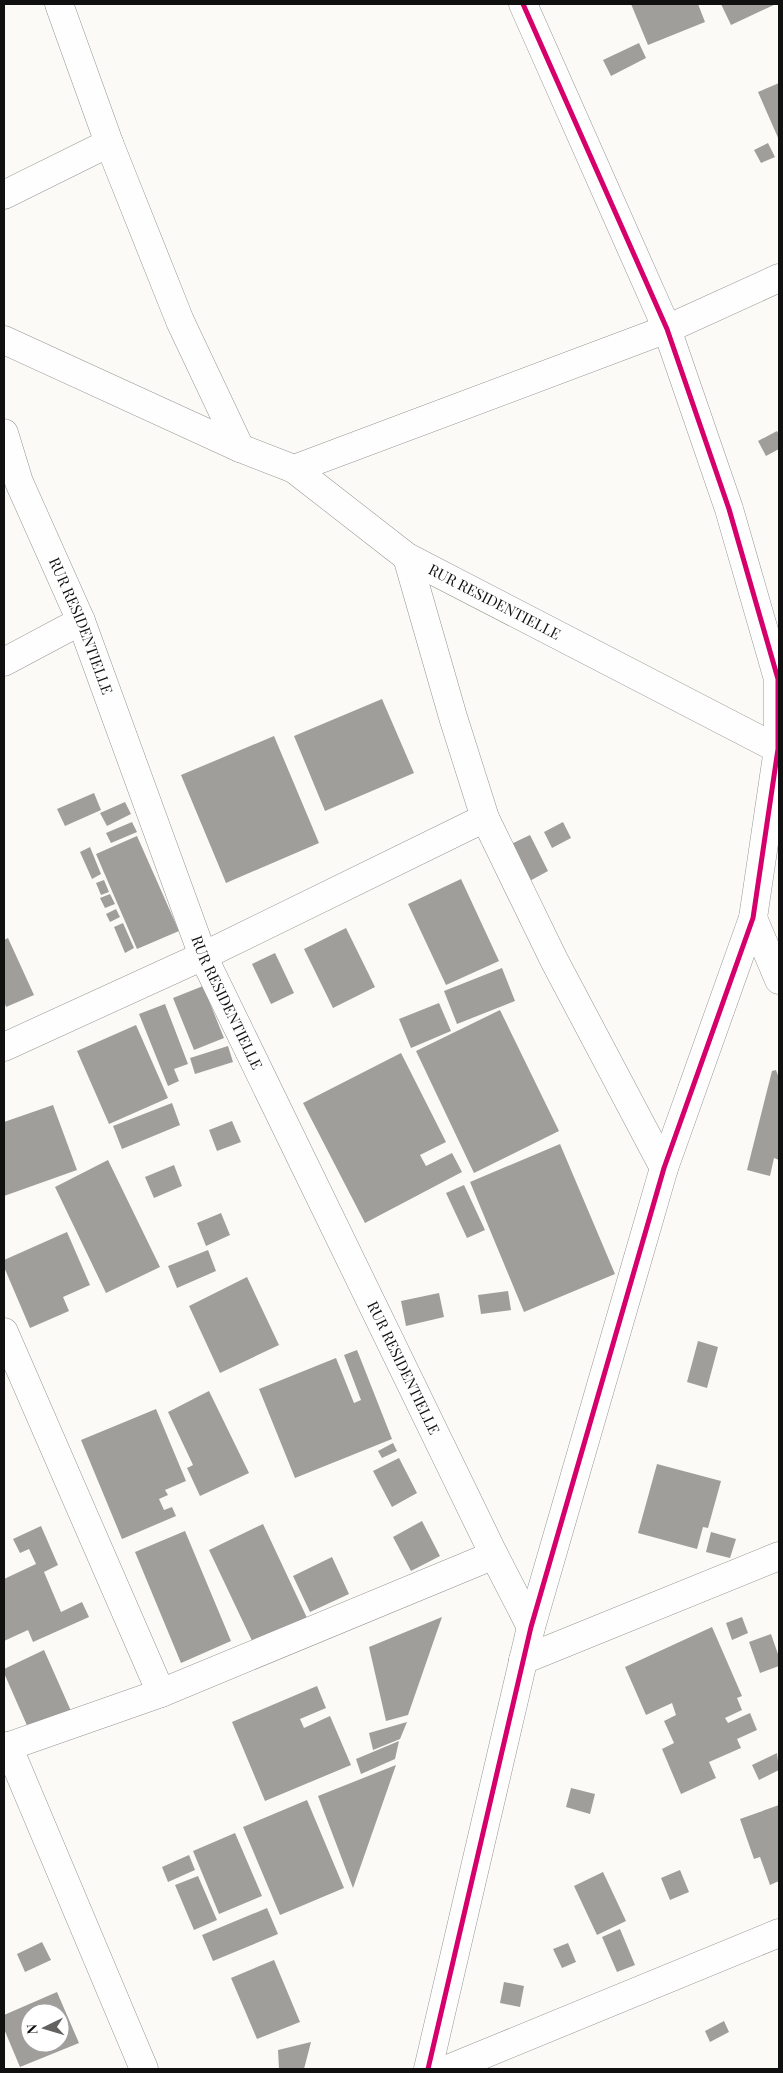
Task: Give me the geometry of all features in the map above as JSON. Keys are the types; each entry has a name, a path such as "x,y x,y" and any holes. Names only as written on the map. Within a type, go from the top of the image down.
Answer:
{"street":[{"path":"59,4 109,143 180,321 240,448"},
{"path":"428,2069 531,1627 664,1168 753,918 778,749 779,678 729,509 667,329 523,4"},
{"path":"4,195 109,143"},
{"path":"294,470 667,329 779,278"},
{"name":"RUR RESIDENTIELLE","path":"4,340 240,448 294,470 407,557 778,749"},
{"name":"RUR RESIDENTIELLE","path":"4,433 19,482 81,621 203,956 494,1555 531,1627"},
{"path":"407,557 453,717 485,818 554,960 664,1168"},
{"path":"4,662 81,621"},
{"path":"4,1047 203,956 485,818"},
{"path":"753,918 779,980"},
{"path":"4,1332 13,1380 161,1693"},
{"path":"144,2069 6,1747 161,1693 494,1555"},
{"path":"523,1660 779,1556"},
{"path":"448,2069 779,1933"}],"building":[{"path":"631,4 698,4 705,22 648,45"},
{"path":"721,4 776,4 731,25"},
{"path":"639,43 646,58 611,76 603,60"},
{"path":"779,83 779,140 758,92"},
{"path":"768,143 775,157 761,163 754,150"},
{"path":"777,431 779,435 779,449 766,456 758,441"},
{"path":"382,699 414,773 325,811 294,736"},
{"path":"274,736 319,843 226,883 181,775"},
{"path":"94,793 101,810 65,826 57,809"},
{"path":"125,802 131,814 107,826 100,813"},
{"path":"132,822 137,832 111,843 106,833"},
{"path":"563,822 571,838 552,848 544,832"},
{"path":"530,835 548,871 526,883 507,846"},
{"path":"137,836 179,931 137,949 96,854"},
{"path":"90,847 101,874 92,879 80,852"},
{"path":"461,879 499,961 446,985 408,904"},
{"path":"104,880 109,892 101,895 96,883"},
{"path":"110,894 115,904 105,908 100,898"},
{"path":"116,909 120,917 110,922 106,914"},
{"path":"123,923 134,948 125,953 114,927"},
{"path":"346,928 375,987 333,1008 304,949"},
{"path":"8,938 34,995 6,1007 4,1001 4,940"},
{"path":"275,953 294,993 271,1004 252,964"},
{"path":"502,968 515,1001 457,1024 444,991"},
{"path":"203,986 224,1038 194,1050 173,998"},
{"path":"439,1003 451,1031 411,1048 399,1019"},
{"path":"165,1004 188,1064 174,1069 179,1081 168,1086 139,1014"},
{"path":"500,1010 559,1131 474,1173 416,1051"},
{"path":"136,1025 168,1098 109,1124 77,1051"},
{"path":"228,1046 233,1062 195,1074 190,1058"},
{"path":"401,1053 446,1142 420,1155 426,1166 452,1153 462,1172 365,1223 303,1103"},
{"path":"776,1070 779,1078 779,1160 774,1158 770,1176 747,1170 772,1071"},
{"path":"172,1103 180,1125 122,1149 113,1126"},
{"path":"53,1105 77,1170 4,1196 4,1122"},
{"path":"232,1121 241,1142 217,1151 209,1130"},
{"path":"560,1144 615,1274 524,1312 470,1182"},
{"path":"108,1160 160,1267 106,1293 55,1187"},
{"path":"174,1165 182,1186 154,1198 145,1177"},
{"path":"464,1185 485,1230 467,1238 446,1193"},
{"path":"221,1213 230,1235 206,1246 197,1223"},
{"path":"67,1232 90,1285 63,1297 69,1311 30,1328 4,1267 4,1260"},
{"path":"208,1250 216,1271 177,1288 168,1266"},
{"path":"247,1277 279,1345 220,1373 189,1306"},
{"path":"508,1291 511,1310 481,1314 478,1295"},
{"path":"439,1293 444,1317 406,1326 401,1301"},
{"path":"698,1341 718,1347 707,1388 687,1382"},
{"path":"357,1350 392,1439 295,1478 259,1389 336,1358 354,1403 361,1400 344,1355"},
{"path":"209,1391 249,1473 200,1496 187,1468 193,1465 168,1412"},
{"path":"156,1409 186,1481 165,1490 168,1495 159,1499 164,1510 172,1507 176,1516 122,1539 81,1440"},
{"path":"393,1443 397,1451 382,1458 378,1451"},
{"path":"399,1458 417,1493 392,1507 373,1471"},
{"path":"657,1464 721,1481 708,1528 703,1527 697,1549 638,1533"},
{"path":"422,1521 440,1556 411,1571 393,1537"},
{"path":"263,1524 308,1620 254,1645 209,1550"},
{"path":"41,1526 58,1565 44,1572 61,1612 82,1602 89,1617 33,1642 28,1630 4,1641 4,1579 36,1564 29,1549 20,1553 13,1539"},
{"path":"185,1531 231,1641 181,1663 135,1552"},
{"path":"711,1532 736,1539 730,1558 706,1552"},
{"path":"332,1557 349,1594 310,1612 293,1576"},
{"path":"442,1617 408,1715 386,1721 369,1647"},
{"path":"742,1617 748,1633 732,1640 726,1623"},
{"path":"712,1627 742,1696 737,1698 742,1710 725,1718 728,1723 750,1713 757,1730 737,1739 741,1748 709,1762 716,1778 681,1794 662,1749 674,1743 664,1721 676,1715 672,1703 646,1715 625,1667"},
{"path":"771,1634 779,1657 779,1666 760,1673 749,1642"},
{"path":"44,1650 71,1711 29,1730 4,1673 4,1669"},
{"path":"317,1686 326,1708 300,1719 304,1728 330,1716 351,1765 265,1801 232,1722"},
{"path":"407,1722 400,1739 373,1750 369,1733"},
{"path":"399,1741 395,1759 361,1774 356,1759"},
{"path":"777,1753 779,1770 759,1780 752,1765"},
{"path":"396,1765 353,1888 318,1796"},
{"path":"571,1788 595,1794 590,1814 566,1807"},
{"path":"307,1800 344,1888 280,1915 243,1827"},
{"path":"779,1805 779,1881 770,1885 760,1857 754,1859 740,1819"},
{"path":"235,1833 262,1896 219,1914 193,1851"},
{"path":"189,1855 195,1870 168,1882 162,1867"},
{"path":"680,1870 689,1892 670,1900 661,1878"},
{"path":"603,1872 626,1921 597,1935 574,1886"},
{"path":"198,1876 217,1920 194,1930 175,1885"},
{"path":"267,1908 278,1934 213,1961 202,1935"},
{"path":"620,1929 635,1965 617,1972 602,1937"},
{"path":"42,1942 51,1960 25,1972 17,1954"},
{"path":"568,1943 576,1962 562,1968 553,1949"},
{"path":"274,1960 300,2022 257,2039 231,1978"},
{"path":"504,1982 524,1986 520,2007 500,2003"},
{"path":"57,1992 62,2003 32,2003"},
{"path":"20,2008 20,2053 54,2053 20,2067 4,2029 4,2015"},
{"path":"724,2021 729,2032 710,2042 705,2031"},
{"path":"70,2022 79,2043 70,2047"},
{"path":"311,2042 304,2069 279,2069 278,2050"}],"cycle path":[{"path":"428,2069 531,1627 664,1168 753,918 778,749 778,679 729,509 667,329 523,4"}]}
